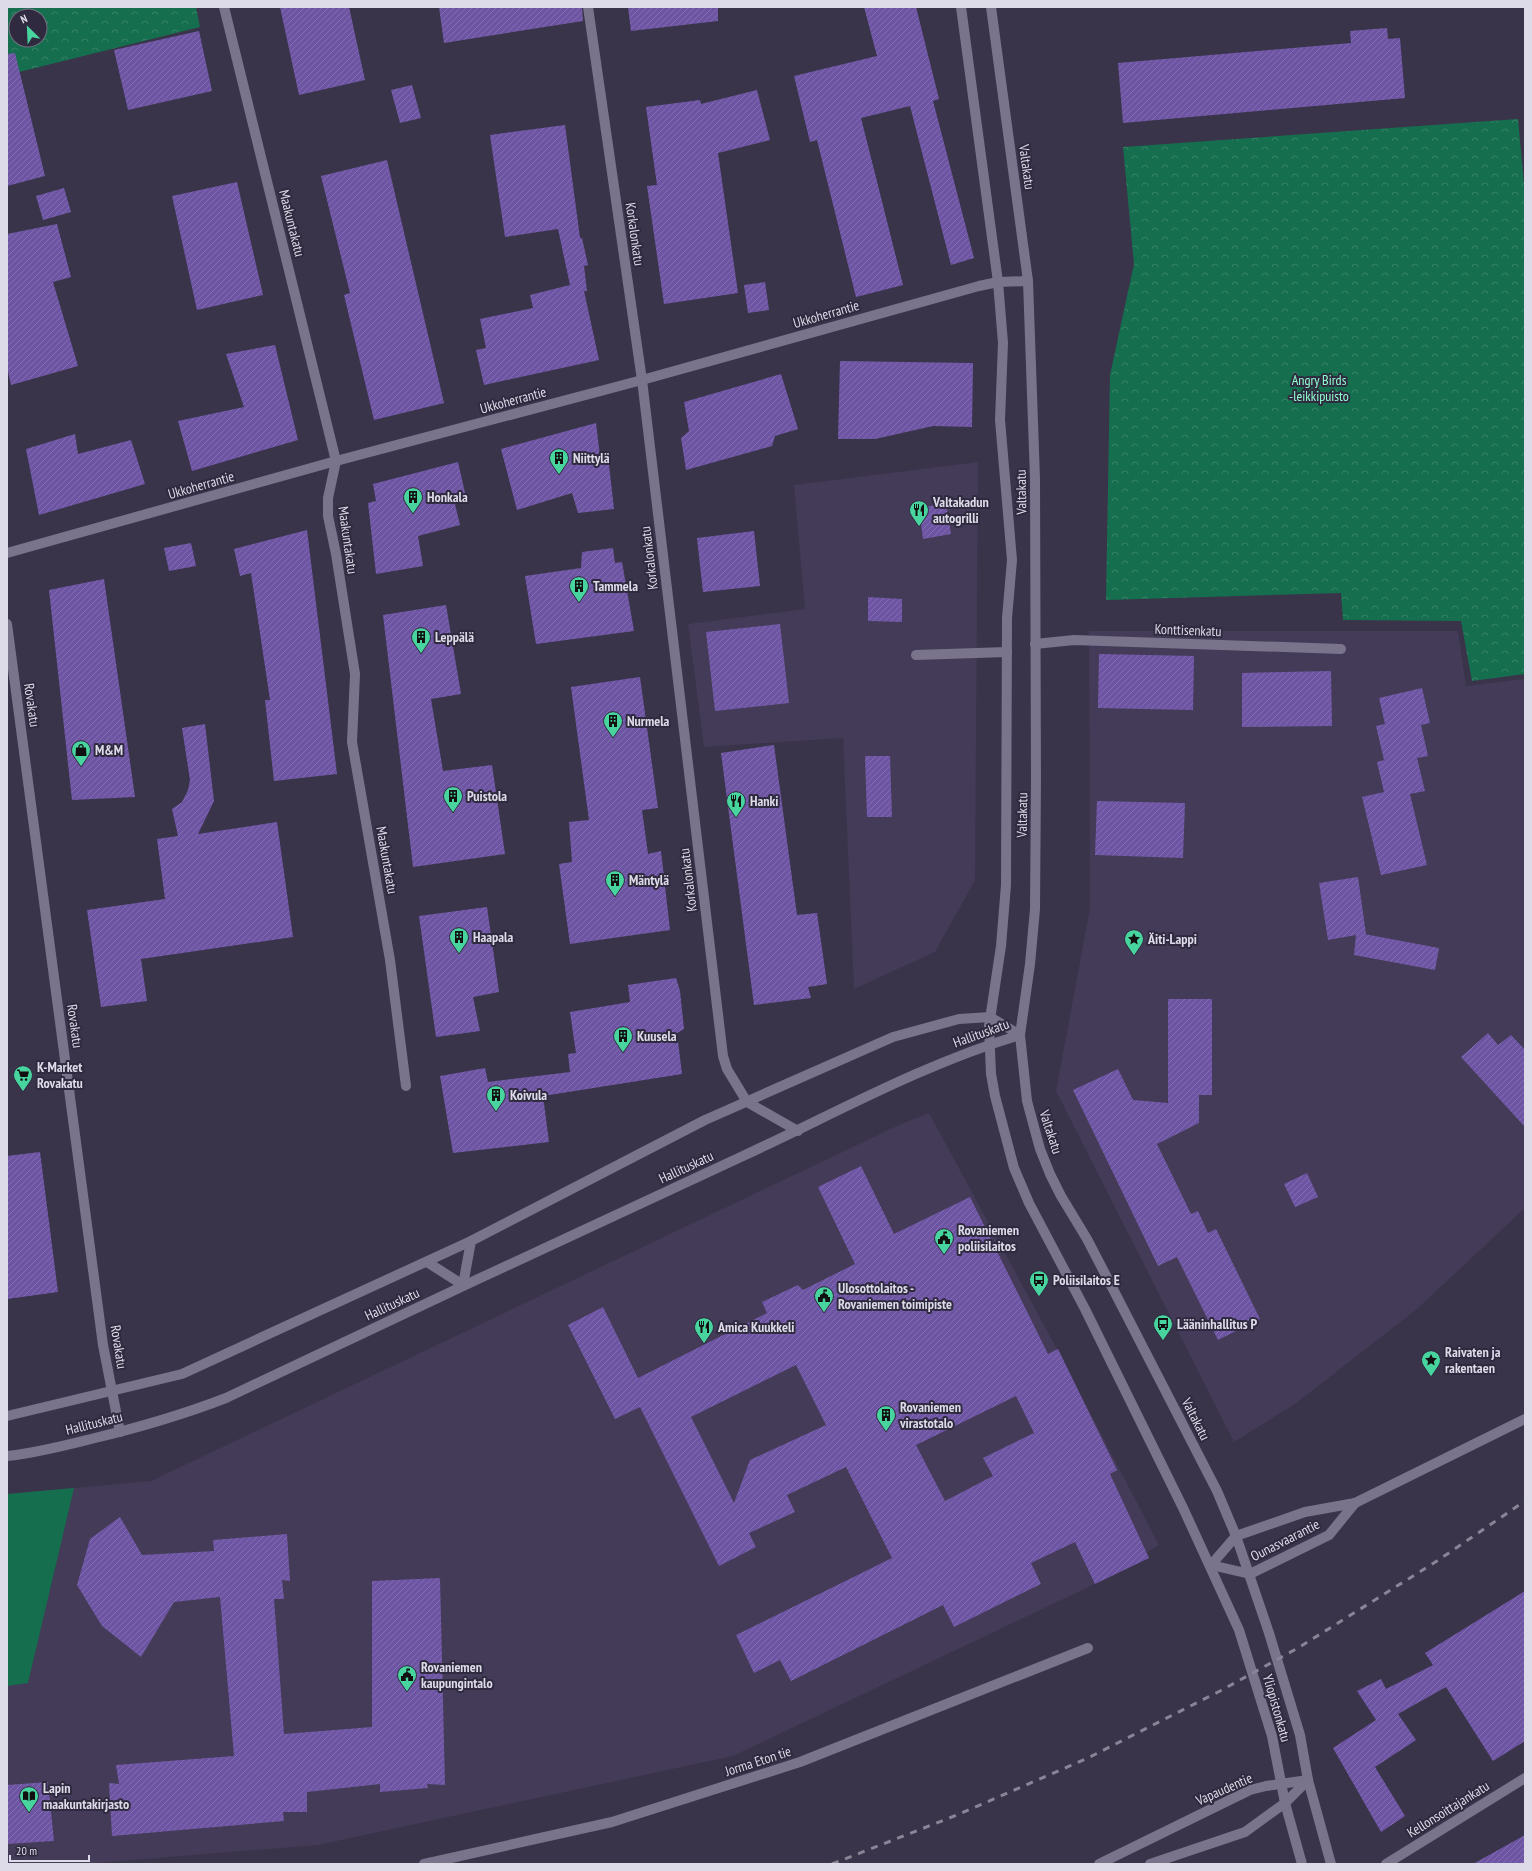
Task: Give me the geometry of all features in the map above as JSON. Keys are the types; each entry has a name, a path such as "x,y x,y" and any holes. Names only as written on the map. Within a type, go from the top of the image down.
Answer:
{"street":[{"name":"Maakuntakatu","path":"224,7 336,461 328,498 328,516 336,554 355,674 352,742 388,952 406,1086"},
{"name":"Korkalonkatu","path":"588,7 642,380 723,1056 727,1069 747,1102"},
{"name":"Valtakatu","path":"961,7 998,282 1003,343 1000,420 1012,560 1007,618 1006,885 1001,946 990,1017 989,1044 995,1096 1014,1168 1029,1203 1086,1309 1210,1565"},
{"name":"Valtakatu","path":"991,7 1028,281 1035,479 1035,909 1030,964 1020,1035 1030,1113 1040,1149 1050,1174 1114,1291 1217,1491 1250,1574"},
{"name":"Ukkoherrantie","path":"7,553 336,461 642,380 979,286 998,282 1028,281"},
{"name":"Rovakatu","path":"7,624 103,1345 120,1432"},
{"name":"Konttisenkatu","path":"1035,644 1074,640 1341,649"},
{"path":"916,655 1007,652"},
{"name":"Hallituskatu","path":"7,1416 182,1374 428,1262 705,1120 893,1037 959,1019 990,1017 1020,1035"},
{"name":"Hallituskatu","path":"7,1456 52,1448 120,1432 194,1410 226,1398 463,1286 798,1131 931,1066 989,1044 1020,1035"},
{"path":"747,1102 798,1131"},
{"path":"428,1262 463,1286 471,1241"},
{"name":"Ounasvaarantie","path":"1355,1503 1329,1535 1250,1574 1210,1565 1236,1536 1305,1512 1355,1503 1525,1419"},
{"name":"Yliopistonkatu","path":"1210,1565 1239,1630 1272,1736 1282,1783 1284,1804 1302,1864"},
{"name":"Yliopistonkatu","path":"1250,1574 1300,1735 1308,1780 1331,1864"},
{"name":"Jorma Eton tie","path":"424,1864 612,1822 800,1762 1088,1648"},
{"name":"Kellonsoittajankatu","path":"1386,1864 1525,1778"},
{"path":"1150,1864 1245,1832 1284,1804 1308,1780"},
{"name":"Vapaudentie","path":"1099,1864 1250,1790 1282,1783 1308,1780"}],"shaded area":[{"path":"978,462 975,880 935,952 854,989 843,738 704,747 688,624 805,609 794,485"},
{"path":"1089,631 1458,631 1466,686 1525,679 1525,1208 1417,1309 1295,1404 1234,1442 1056,1091 1090,908"},
{"path":"929,1113 1057,1349 1159,1545 1095,1584 733,1756 318,1845 83,1864 7,1864 7,1494 151,1481 899,1125"}],"green space":[{"path":"7,7 196,7 200,27 7,75"},
{"name":"Angry Birds -leikkipuisto","path":"1518,119 1525,195 1525,674 1472,681 1461,621 1343,620 1341,593 1106,600 1110,375 1134,264 1123,147"},
{"path":"74,1488 28,1683 7,1686 7,1494"}],"building":[{"path":"280,7 349,7 365,80 299,95"},
{"path":"439,7 582,7 583,21 444,43"},
{"path":"628,7 718,7 718,21 631,31"},
{"path":"864,7 916,7 939,99 933,101 974,258 951,265 910,106 861,118 903,285 856,297 817,140 810,142 794,76 877,56"},
{"path":"1387,28 1388,39 1400,38 1405,98 1123,123 1118,63 1351,43 1350,31"},
{"path":"199,31 212,91 128,110 114,50"},
{"path":"15,53 45,176 7,186 7,54"},
{"path":"412,85 421,118 400,123 391,90"},
{"path":"757,90 770,140 718,153 738,293 664,304 647,186 657,185 646,107 700,100 701,104"},
{"path":"565,125 580,238 582,238 588,265 584,266 587,291 584,291 599,360 484,385 476,350 486,348 480,319 533,308 530,295 570,285 558,229 505,237 490,135"},
{"path":"387,160 444,403 374,420 344,295 350,293 321,176"},
{"path":"237,182 263,295 197,310 172,196"},
{"path":"64,188 71,212 43,220 36,196"},
{"path":"57,224 71,277 53,282 78,366 11,385 7,367 7,234"},
{"path":"765,282 769,310 748,313 744,285"},
{"path":"275,345 298,440 192,471 178,421 244,407 226,354"},
{"path":"840,361 973,363 972,427 933,426 875,439 838,439"},
{"path":"781,374 798,429 775,436 772,446 686,470 681,438 689,431 684,402"},
{"name":"Niittylä","path":"596,423 600,456 608,456 614,509 578,513 572,493 517,510 501,449"},
{"path":"75,434 78,454 131,440 145,484 39,515 26,449"},
{"name":"Honkala","path":"458,462 466,497 454,500 460,525 418,536 423,566 376,574 368,503 376,501 373,484"},
{"path":"946,503 951,534 923,539 919,508"},
{"path":"307,530 337,774 274,781 265,700 270,700 251,573 240,576 234,549"},
{"path":"754,531 760,586 703,592 697,538"},
{"path":"191,543 196,566 169,571 164,548"},
{"name":"Tammela","path":"613,548 615,563 622,562 634,631 536,644 525,576 581,568 582,552"},
{"path":"104,579 135,797 72,800 49,590"},
{"path":"868,597 902,599 902,622 868,621"},
{"path":"446,605 461,694 431,699 443,771 492,765 505,854 413,867 383,615"},
{"path":"780,624 789,703 715,711 706,632"},
{"path":"1099,654 1194,656 1193,710 1098,708"},
{"path":"1331,671 1332,726 1242,727 1242,673"},
{"path":"640,677 658,808 642,810 648,854 661,851 670,930 570,944 559,864 572,862 569,822 589,820 571,687"},
{"path":"1422,688 1430,723 1421,725 1428,756 1417,758 1425,791 1410,794 1427,865 1381,875 1362,797 1384,792 1377,762 1384,760 1376,726 1385,724 1379,698"},
{"path":"205,724 214,801 198,834 277,822 293,937 141,959 147,1001 101,1007 87,910 165,899 157,839 178,836 172,809 182,802 188,790 190,780 182,728"},
{"path":"774,745 797,915 817,913 827,984 808,987 811,998 754,1005 721,753"},
{"path":"865,756 890,756 892,817 867,817"},
{"path":"1097,801 1185,803 1183,858 1095,855"},
{"path":"1358,877 1366,934 1364,934 1439,948 1435,970 1354,955 1356,935 1328,940 1319,883"},
{"name":"Haapala","path":"487,907 499,992 473,997 480,1031 436,1037 419,916"},
{"path":"676,978 680,991 684,1029 677,1033 682,1074 543,1096 549,1142 453,1153 440,1076 485,1068 488,1082 570,1072 568,1054 576,1053 570,1012 630,1002 628,985"},
{"path":"1168,999 1212,999 1212,1095 1199,1095 1199,1123 1157,1144 1191,1214 1198,1211 1208,1233 1216,1229 1260,1319 1218,1340 1177,1257 1158,1266 1073,1090 1118,1069 1133,1100 1168,1103"},
{"path":"1488,1033 1498,1045 1511,1035 1525,1050 1525,1127 1461,1057"},
{"path":"40,1152 58,1292 7,1299 7,1156"},
{"name":"Rovaniemen virastotalo","path":"861,1166 894,1234 970,1197 1048,1354 1058,1349 1117,1470 1110,1474 1149,1558 1095,1584 1075,1542 1031,1563 1041,1584 954,1627 943,1605 791,1681 780,1660 754,1673 736,1635 892,1558 846,1467 787,1495 795,1512 749,1533 756,1547 719,1566 640,1407 615,1419 568,1325 603,1307 638,1378 767,1313 762,1302 798,1285 803,1290 855,1264 818,1187","holes":["796,1365 826,1425 750,1460 734,1503 691,1417","1016,1396 1034,1433 983,1458 993,1476 945,1501 916,1445"]},
{"path":"1307,1173 1318,1197 1295,1207 1284,1184"},
{"name":"Rovaniemen kaupungintalo","path":"120,1517 142,1555 214,1551 213,1540 287,1534 290,1581 282,1580 284,1599 274,1599 284,1734 372,1727 372,1581 440,1578 445,1785 427,1784 428,1788 380,1792 380,1784 307,1792 307,1812 283,1812 284,1821 112,1836 109,1783 119,1784 116,1765 234,1756 220,1597 174,1602 141,1657 102,1626 77,1585 90,1539"},
{"path":"1525,1591 1525,1741 1493,1761 1446,1687 1398,1714 1416,1740 1375,1767 1405,1816 1381,1832 1333,1748 1376,1720 1357,1691 1381,1679 1386,1689 1433,1665 1425,1653"},
{"name":"Lapin maakuntakirjasto","path":"48,1782 54,1841 7,1844 7,1785"},
{"path":"1525,1835 1525,1864 1473,1864"}],"railway":[{"path":"832,1864 957,1815 1088,1758 1220,1691 1298,1648 1437,1561 1525,1501"}],"place":[{"name":"Niittylä","path":"559,475"},
{"name":"Honkala","path":"413,514"},
{"name":"Valtakadun autogrilli","path":"919,527"},
{"name":"Tammela","path":"579,603"},
{"name":"Leppälä","path":"421,654"},
{"name":"Nurmela","path":"613,738"},
{"name":"M&M","path":"81,767"},
{"name":"Puistola","path":"453,813"},
{"name":"Hanki","path":"736,818"},
{"name":"Mäntylä","path":"615,897"},
{"name":"Haapala","path":"459,954"},
{"name":"Äiti-Lappi","path":"1134,956"},
{"name":"Kuusela","path":"623,1053"},
{"name":"K-Market Rovakatu","path":"23,1092"},
{"name":"Koivula","path":"496,1112"},
{"name":"Rovaniemen poliisilaitos","path":"944,1255"},
{"name":"Poliisilaitos E","path":"1039,1297"},
{"name":"Ulosottolaitos - Rovaniemen toimipiste","path":"824,1313"},
{"name":"Lääninhallitus P","path":"1163,1341"},
{"name":"Amica Kuukkeli","path":"704,1344"},
{"name":"Raivaten ja rakentaen","path":"1431,1377"},
{"name":"Rovaniemen virastotalo","path":"886,1432"},
{"name":"Rovaniemen kaupungintalo","path":"407,1692"},
{"name":"Lapin maakuntakirjasto","path":"29,1813"}]}
